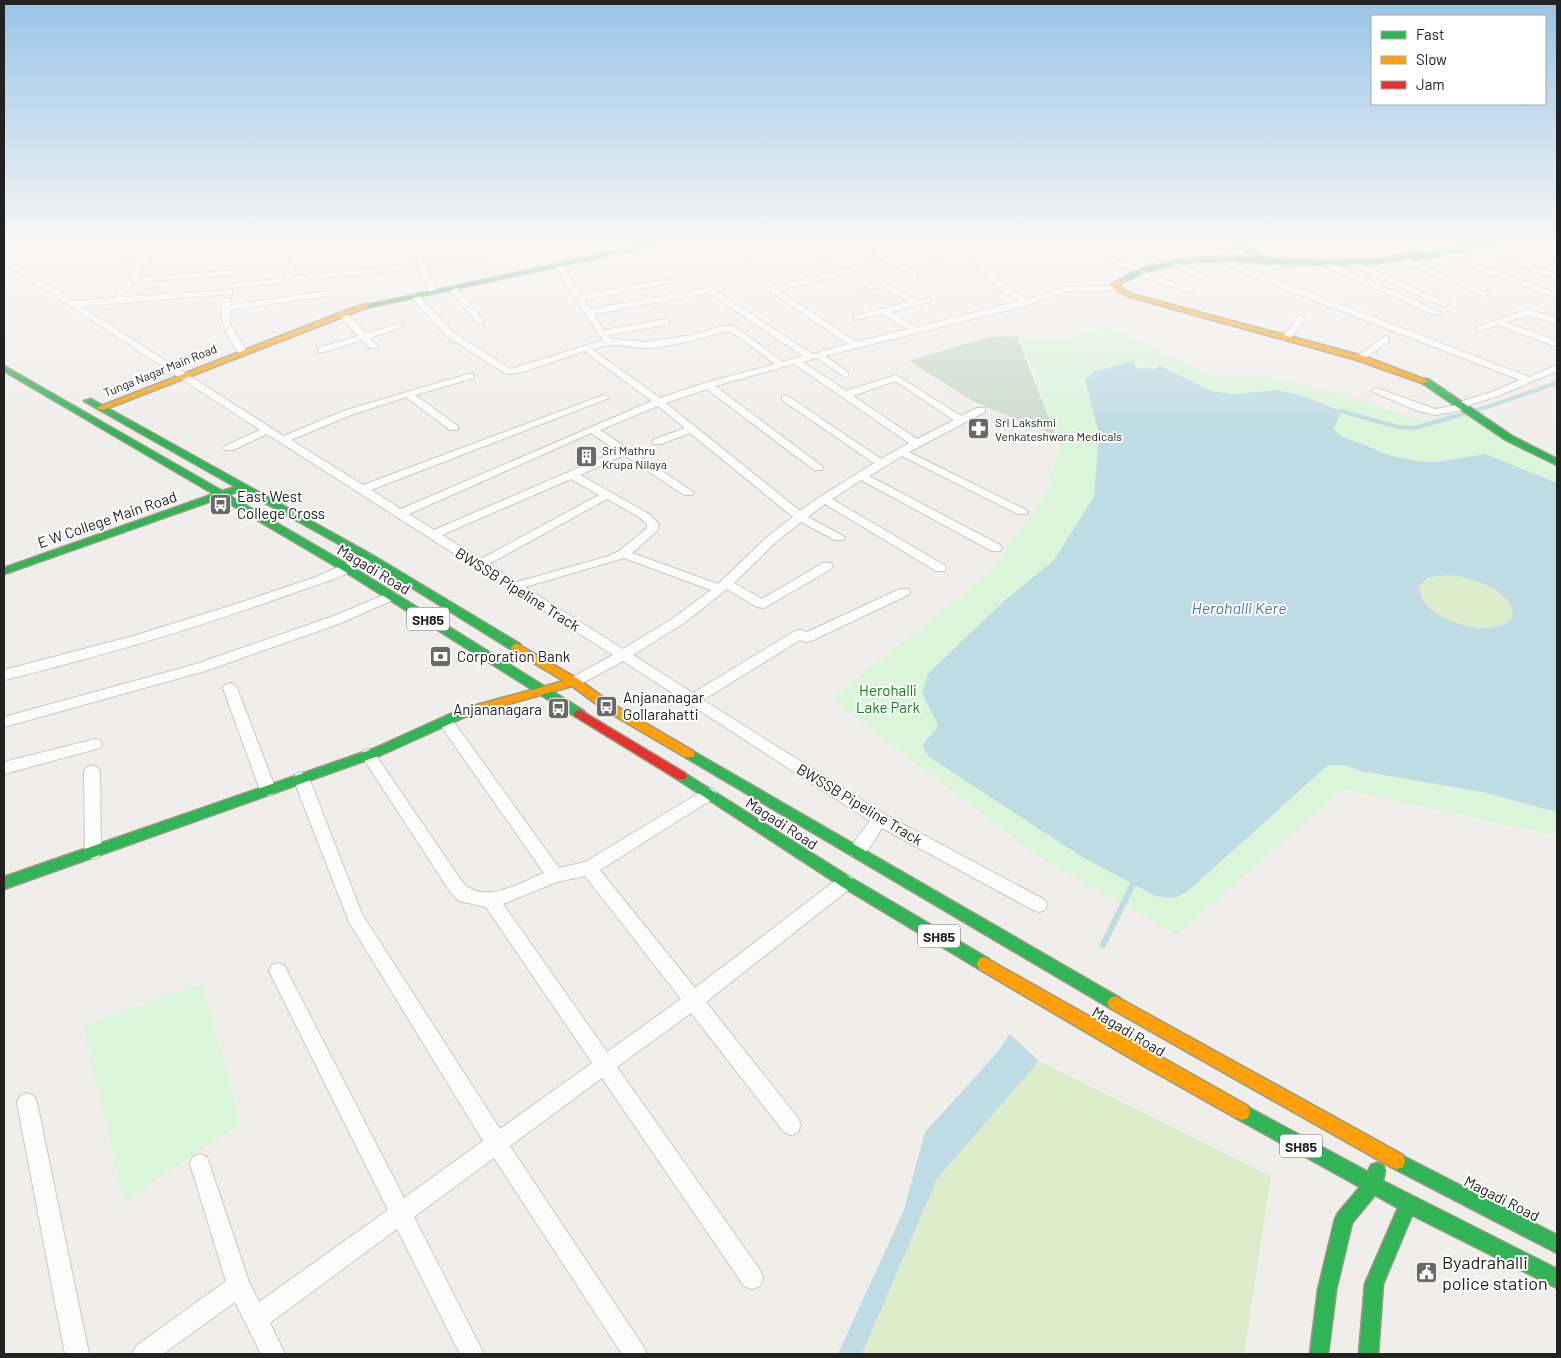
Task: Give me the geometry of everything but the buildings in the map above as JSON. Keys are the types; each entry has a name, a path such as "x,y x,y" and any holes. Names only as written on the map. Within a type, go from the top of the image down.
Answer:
{"main road":[{"name":"Tunga Nagar Main Road","path":"100,408 183,377 242,352 367,306"},
{"path":"1171,306 1360,358 1413,375 1434,385 1509,438 1555,459"},
{"path":"4,355 41,376"},
{"name":"Magadi Road","path":"4,368 220,496 348,569 709,794 846,882 1032,990 1151,1062 1408,1204 1557,1279"},
{"name":"Magadi Road","path":"75,394 369,557 574,682 607,706 1054,968 1380,1153 1557,1244"},
{"name":"E W College Main Road","path":"4,571 243,487"},
{"path":"4,883 368,755 461,714 574,682"},
{"path":"1319,1354 1327,1290 1344,1220 1373,1185 1380,1153"},
{"path":"1368,1354 1374,1284 1408,1204"}],"street":[{"name":"BWSSB Pipeline Track","path":"76,306 183,377 880,819 1039,905"},
{"path":"236,306 225,308 225,322 242,352"},
{"path":"425,306 451,335 509,372 585,348 605,337 666,322"},
{"path":"468,306 480,322"},
{"path":"585,306 605,337 647,345 698,336 729,328 734,329 782,365"},
{"path":"589,312 620,306"},
{"path":"736,306 845,374"},
{"path":"798,306 854,344"},
{"path":"857,318 904,306"},
{"path":"399,514 659,402 708,385 854,344 1013,306"},
{"path":"1338,306 1528,380"},
{"path":"1423,306 1438,313"},
{"path":"884,311 915,330"},
{"path":"1479,328 1528,312 1557,321"},
{"path":"342,314 373,346"},
{"path":"1286,338 1301,319"},
{"path":"1498,322 1557,344"},
{"path":"1394,328 1404,323"},
{"path":"321,350 400,326"},
{"path":"1360,358 1386,339"},
{"path":"585,348 659,402 800,517 839,538"},
{"path":"795,361 915,442"},
{"path":"1376,390 1422,409 1435,412 1468,408 1495,394 1557,368"},
{"path":"283,440 347,413 470,376"},
{"path":"845,395 896,378 961,420"},
{"path":"708,385 818,468"},
{"path":"408,394 454,428"},
{"path":"361,490 604,398"},
{"path":"786,398 880,464"},
{"path":"82,414 100,408"},
{"path":"574,682 623,656 723,586 784,529 824,499 915,442 981,410"},
{"path":"657,442 691,429"},
{"path":"229,448 268,430"},
{"path":"593,430 688,493"},
{"path":"433,535 625,451"},
{"path":"900,451 1022,512"},
{"path":"515,586 598,564 623,554 650,532 653,524 644,516 571,474"},
{"path":"861,476 996,548"},
{"path":"479,565 607,495"},
{"path":"824,499 940,568"},
{"path":"623,554 723,586 761,604 827,566"},
{"path":"4,675 107,648 223,614 348,569 369,557"},
{"path":"692,700 800,634 806,638 904,592"},
{"path":"4,722 200,668 336,620 391,596"},
{"path":"230,688 268,790"},
{"path":"446,722 555,876"},
{"path":"4,768 95,744"},
{"path":"368,755 457,888 465,896 491,901 555,876 590,868 709,794"},
{"path":"92,771 94,852"},
{"path":"301,778 355,917 497,1144 635,1354"},
{"path":"857,851 880,819"},
{"path":"590,868 790,1125"},
{"path":"257,1318 694,1000 846,882"},
{"path":"491,901 752,1278"},
{"path":"278,971 472,1354"},
{"path":"27,1103 76,1354"},
{"path":"200,1164 239,1286 257,1318 273,1354"},
{"path":"144,1354 239,1286"}],"green space":[{"name":"Herohalli Lake Park","path":"1110,327 1213,376 1257,375 1342,394 1421,421 1463,410 1502,440 1557,466 1557,483 1485,454 1436,462 1417,461 1392,456 1339,435 1277,390 1233,394 1212,391 1160,365 1158,369 1136,368 1085,381 1099,433 1094,497 1054,560 1004,601 922,693 938,726 923,745 1082,857 1156,896 1188,891 1328,765 1344,765 1361,771 1482,792 1557,812 1557,836 1343,789 1177,935 1039,857 831,699 991,572 1047,491 1059,447 1035,374 1017,336 1058,340"},
{"path":"1017,336 1056,436 975,402 909,361 988,337"},
{"path":"1451,575 1481,583 1501,594 1508,601 1512,609 1512,619 1502,625 1488,628 1473,627 1443,617 1431,609 1422,598 1419,587 1427,579"},
{"path":"202,984 241,1123 124,1202 83,1026"},
{"path":"1039,1061 1271,1176 1244,1354 862,1354 937,1179"}],"water":[{"name":"Herohalli Kere","path":"1134,360 1137,368 1157,369 1159,365 1212,391 1233,394 1277,390 1300,395 1341,411 1334,429 1339,435 1392,456 1417,461 1436,462 1485,454 1557,483 1557,812 1482,792 1361,771 1344,765 1328,765 1188,891 1175,898 1156,896 1082,857 928,756 923,745 938,726 922,693 928,674 1004,601 1054,560 1094,497 1099,433 1085,380 1093,372","holes":["1451,575 1481,583 1501,594 1508,601 1512,609 1512,619 1502,625 1488,628 1473,627 1457,623 1430,609 1422,598 1419,587 1427,578"]},
{"path":"1010,1034 1039,1061 937,1179 862,1354 838,1354 904,1210 925,1132 996,1054"}],"waterway":[{"path":"1335,413 1341,411 1398,427 1415,428 1490,406 1557,383"},
{"path":"1103,945 1133,884 1133,878"}],"traffic: fast":[{"path":"4,368 348,569 580,714"},
{"path":"1425,381 1509,438 1557,462"},
{"path":"88,401 369,557 516,647"},
{"path":"4,571 243,487"},
{"path":"4,883 377,752 461,714 481,708"},
{"path":"689,754 1115,1003"},
{"path":"681,776 846,882 984,964"},
{"path":"1242,1112 1408,1204 1557,1279"},
{"path":"1397,1161 1557,1244"},
{"path":"1319,1354 1327,1290 1344,1219 1373,1185 1377,1171"},
{"path":"1368,1354 1374,1284 1408,1204"}],"traffic: slow":[{"path":"100,408 365,306"},
{"path":"1171,306 1360,358 1425,381"},
{"path":"516,647 574,682 607,706 689,754"},
{"path":"481,708 574,682"},
{"path":"984,964 1143,1057 1242,1112"},
{"path":"1115,1003 1397,1161"}],"traffic: jam":[{"path":"580,714 681,776"}],"place":[{"name":"Sri Lakshmi Venkateshwara Medicals","path":"979,429"},
{"name":"Sri Mathru Krupa Nilaya","path":"586,457"},
{"name":"East West College Cross","path":"221,505"},
{"name":"Corporation Bank","path":"441,656"},
{"name":"Anjananagar Gollarahatti","path":"607,706"},
{"name":"Anjananagara","path":"558,709"},
{"name":"Byadrahalli police station","path":"1426,1272"}]}
